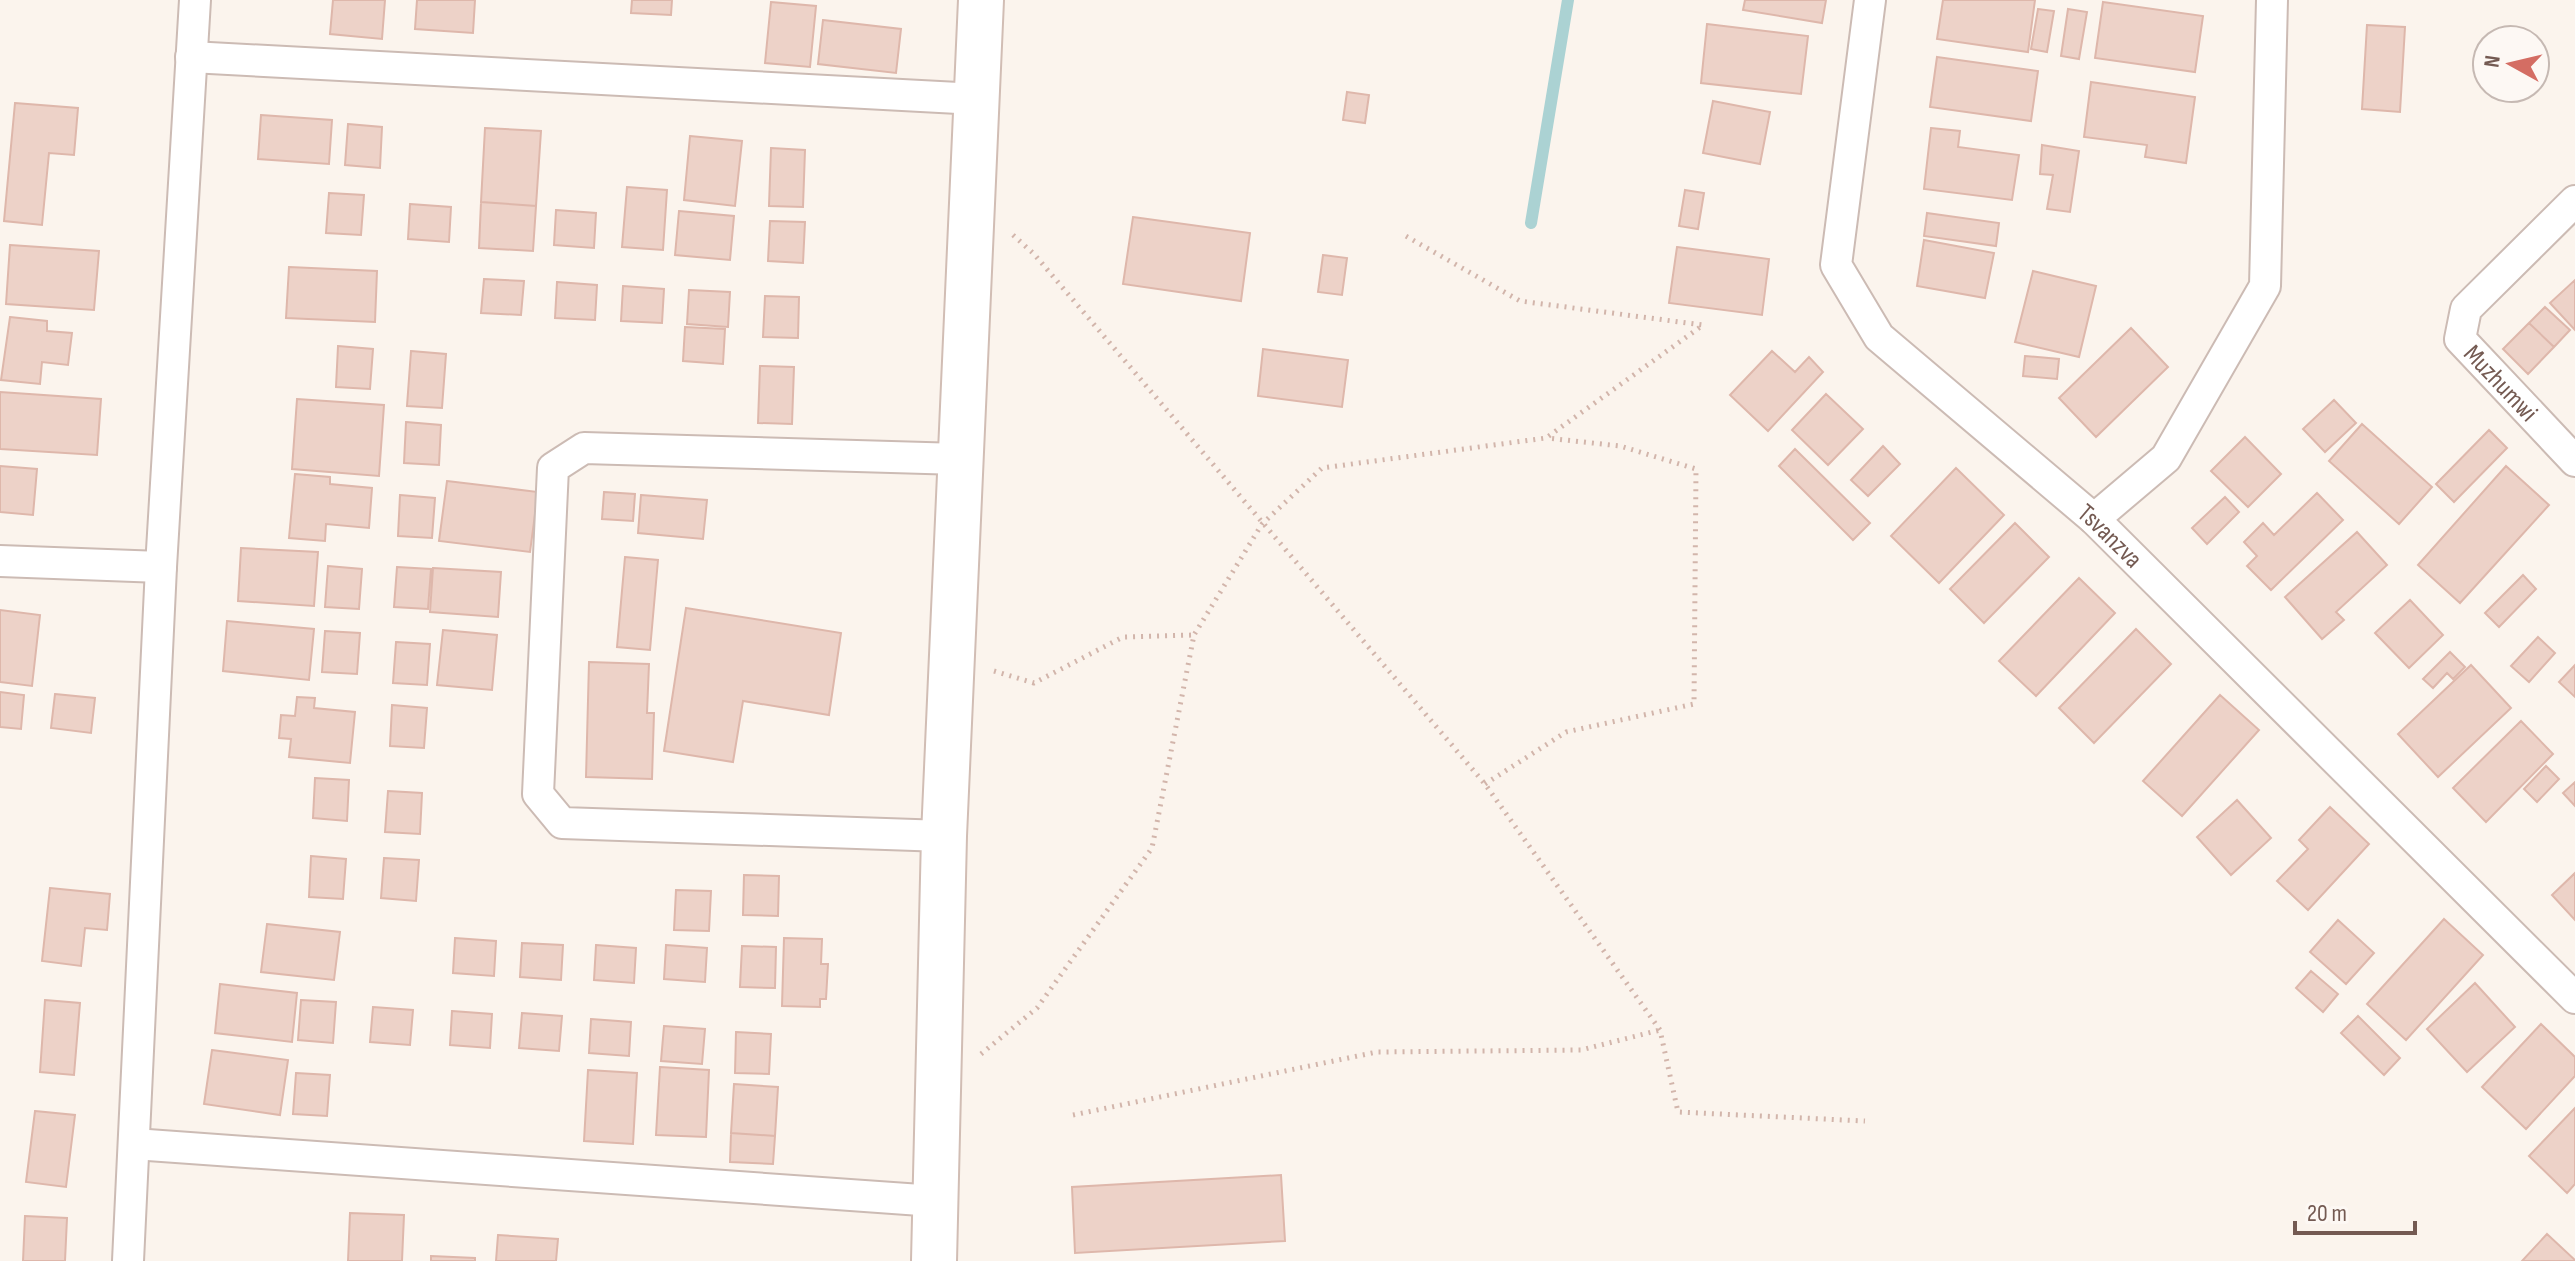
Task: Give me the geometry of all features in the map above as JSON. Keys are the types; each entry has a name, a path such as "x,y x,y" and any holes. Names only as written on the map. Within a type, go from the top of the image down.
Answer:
{"street":[{"path":"128,1261 161,567 195,0"},
{"path":"934,1261 944,836 981,0"},
{"name":"Tsvanzva","path":"1870,0 1836,265 1879,337 2094,519 2575,998"},
{"path":"2094,519 2166,458 2265,286 2272,0"},
{"path":"191,57 977,99"},
{"name":"Muzhumwi","path":"2575,201 2466,309 2460,339 2575,461"},
{"path":"944,836 562,823 538,794 553,468 584,448 960,459"},
{"path":"0,561 161,567"},
{"path":"134,1144 935,1201"}],"path":[{"path":"973,200 1034,254 1485,784 1660,1030 1678,1112 1865,1121"},
{"path":"1404,235 1520,301 1703,325 1546,438"},
{"path":"938,1090 1037,1008 1152,848 1194,635 1262,524 1322,468 1546,438 1620,446 1696,469 1694,704 1566,732 1485,784"},
{"path":"951,658 1034,683 1123,637 1194,635"},
{"path":"1073,1115 1377,1052 1581,1050 1660,1030"}],"building":[{"path":"333,0 385,0 382,39 330,34"},
{"path":"417,0 475,0 473,33 415,29"},
{"path":"632,0 672,0 671,15 631,13"},
{"path":"1745,0 1826,0 1822,23 1743,10"},
{"path":"1943,0 2035,0 2028,52 1937,39"},
{"path":"771,2 816,6 810,67 765,63"},
{"path":"2103,2 2203,16 2195,72 2095,58"},
{"path":"2038,9 2054,11 2047,52 2031,49"},
{"path":"2068,9 2087,12 2079,59 2061,56"},
{"path":"823,20 901,29 896,73 818,64"},
{"path":"1707,24 1808,36 1801,94 1701,83"},
{"path":"2367,25 2405,27 2400,112 2362,109"},
{"path":"1937,57 2038,71 2031,121 1930,107"},
{"path":"2091,82 2195,97 2186,163 2145,157 2147,145 2084,137"},
{"path":"1347,92 1369,95 1365,123 1343,120"},
{"path":"1713,101 1770,112 1760,164 1703,153"},
{"path":"15,103 78,108 74,155 49,153 42,225 4,221"},
{"path":"261,115 332,120 329,164 258,159"},
{"path":"348,124 382,127 380,168 345,165"},
{"path":"485,128 541,131 536,206 481,202"},
{"path":"1931,128 1960,131 1958,147 2019,155 2012,200 1924,189"},
{"path":"690,136 742,141 735,206 684,200"},
{"path":"2042,145 2079,151 2070,212 2047,209 2053,175 2040,174"},
{"path":"771,148 805,150 803,207 769,206"},
{"path":"627,187 667,190 663,250 622,247"},
{"path":"1685,190 1704,193 1698,229 1679,226"},
{"path":"329,193 364,195 361,235 326,233"},
{"path":"481,202 536,206 533,251 479,248"},
{"path":"410,204 451,207 449,242 408,239"},
{"path":"556,210 596,213 594,248 554,245"},
{"path":"679,211 734,216 730,260 675,255"},
{"path":"1927,213 1999,223 1996,246 1924,236"},
{"path":"1133,217 1250,233 1241,301 1123,284"},
{"path":"770,221 805,222 803,263 768,261"},
{"path":"1924,240 1994,253 1985,298 1917,286"},
{"path":"10,245 99,251 94,310 6,304"},
{"path":"1677,247 1769,259 1762,315 1669,303"},
{"path":"1323,255 1347,258 1342,295 1318,292"},
{"path":"289,267 377,271 375,322 286,318"},
{"path":"2033,271 2096,286 2079,357 2015,342"},
{"path":"484,279 524,281 521,315 481,313"},
{"path":"2575,280 2575,330 2550,303"},
{"path":"557,282 597,285 595,320 555,318"},
{"path":"623,286 664,289 662,323 621,321"},
{"path":"689,290 730,292 728,327 687,324"},
{"path":"765,296 799,297 798,338 763,337"},
{"path":"2545,307 2570,330 2554,347 2529,323"},
{"path":"10,317 47,321 47,331 72,333 68,365 42,362 40,384 1,380"},
{"path":"2529,323 2554,347 2528,374 2503,349"},
{"path":"685,327 725,329 723,364 683,361"},
{"path":"2131,328 2168,367 2096,437 2059,398"},
{"path":"338,346 373,349 370,389 336,387"},
{"path":"1263,349 1348,360 1342,407 1258,396"},
{"path":"411,351 446,354 442,408 407,406"},
{"path":"1772,351 1795,372 1809,357 1823,372 1768,431 1730,395"},
{"path":"2025,356 2059,359 2057,379 2023,376"},
{"path":"760,366 794,367 792,424 758,423"},
{"path":"0,392 101,399 97,455 0,449"},
{"path":"1826,394 1863,429 1828,465 1792,430"},
{"path":"297,399 384,405 379,476 292,469"},
{"path":"2334,400 2356,423 2325,452 2303,429"},
{"path":"406,422 441,425 439,465 404,463"},
{"path":"2362,424 2432,487 2399,524 2329,461"},
{"path":"2489,430 2507,448 2454,502 2436,484"},
{"path":"2245,437 2281,474 2248,507 2211,471"},
{"path":"1883,446 1900,464 1868,496 1851,480"},
{"path":"1795,449 1870,523 1853,540 1779,466"},
{"path":"0,466 37,469 33,515 0,512"},
{"path":"2506,466 2549,505 2460,603 2418,565"},
{"path":"1956,468 2004,515 1939,583 1891,536"},
{"path":"295,474 330,477 330,484 372,488 369,528 326,524 325,541 289,538"},
{"path":"447,481 538,492 530,552 439,541"},
{"path":"604,492 635,494 633,521 602,519"},
{"path":"2317,493 2343,520 2271,590 2247,566 2257,556 2244,542 2263,523 2274,535"},
{"path":"400,495 435,498 432,538 398,536"},
{"path":"641,495 707,500 703,539 638,533"},
{"path":"2225,497 2239,512 2207,544 2192,528"},
{"path":"2015,523 2049,557 1984,623 1950,589"},
{"path":"2357,532 2387,565 2336,612 2344,620 2322,639 2285,597"},
{"path":"241,548 318,552 314,606 238,601"},
{"path":"625,557 658,560 650,650 617,647"},
{"path":"328,566 362,569 359,609 325,607"},
{"path":"397,567 431,569 428,609 394,607"},
{"path":"433,568 501,572 498,617 430,612"},
{"path":"2523,575 2536,589 2499,627 2485,613"},
{"path":"2079,578 2115,613 2036,696 1999,661"},
{"path":"2410,600 2443,635 2409,668 2375,633"},
{"path":"686,608 841,633 829,715 743,701 733,762 664,751"},
{"path":"0,610 40,615 32,686 0,682"},
{"path":"227,621 314,629 309,680 223,671"},
{"path":"2136,629 2171,664 2094,743 2059,708"},
{"path":"443,630 497,635 492,690 437,685"},
{"path":"325,631 360,633 357,674 322,672"},
{"path":"2538,637 2555,653 2529,682 2511,666"},
{"path":"396,642 430,644 427,685 393,683"},
{"path":"2450,652 2465,667 2453,679 2447,673 2433,688 2423,679"},
{"path":"589,662 649,664 647,713 654,713 652,779 586,777"},
{"path":"2471,665 2511,708 2438,777 2398,734"},
{"path":"2575,665 2575,697 2559,682"},
{"path":"0,692 24,695 21,729 0,727"},
{"path":"55,694 95,698 91,733 51,728"},
{"path":"2220,695 2259,730 2182,816 2143,781"},
{"path":"297,697 315,698 314,708 355,712 350,763 289,757 291,739 279,738 281,715 295,716"},
{"path":"392,705 427,708 424,748 390,746"},
{"path":"2521,721 2553,754 2486,822 2453,788"},
{"path":"2546,766 2559,779 2537,802 2524,789"},
{"path":"315,778 349,780 347,821 313,818"},
{"path":"2575,782 2575,806 2563,793"},
{"path":"388,791 422,793 420,834 385,832"},
{"path":"2237,800 2271,838 2231,875 2197,837"},
{"path":"2330,807 2369,844 2308,910 2277,881 2308,849 2299,840"},
{"path":"311,856 346,859 343,899 309,897"},
{"path":"384,858 419,860 416,901 381,898"},
{"path":"2575,873 2575,920 2552,895"},
{"path":"744,875 779,876 778,916 743,915"},
{"path":"50,888 110,894 107,930 85,928 81,966 42,961"},
{"path":"676,890 711,891 709,931 674,930"},
{"path":"2444,919 2483,955 2406,1040 2367,1004"},
{"path":"2338,920 2374,953 2346,984 2310,952"},
{"path":"267,924 340,932 334,980 261,972"},
{"path":"455,938 496,941 494,976 453,973"},
{"path":"784,938 822,939 821,964 828,964 826,999 820,999 820,1007 782,1006"},
{"path":"522,943 563,945 561,980 520,977"},
{"path":"596,945 636,948 634,983 594,980"},
{"path":"666,945 707,948 705,982 664,979"},
{"path":"742,946 776,947 775,988 740,987"},
{"path":"2311,971 2338,994 2323,1012 2296,988"},
{"path":"2475,983 2515,1027 2467,1072 2427,1029"},
{"path":"220,984 297,993 292,1042 215,1033"},
{"path":"45,1000 80,1003 74,1075 40,1072"},
{"path":"301,1000 336,1002 333,1043 298,1040"},
{"path":"373,1007 413,1010 410,1045 370,1042"},
{"path":"452,1011 492,1014 490,1048 450,1045"},
{"path":"522,1013 562,1016 559,1051 519,1048"},
{"path":"2358,1016 2400,1058 2384,1075 2341,1033"},
{"path":"591,1019 631,1022 629,1056 589,1053"},
{"path":"2541,1024 2575,1057 2575,1076 2526,1129 2482,1087"},
{"path":"664,1026 705,1029 702,1064 661,1061"},
{"path":"736,1032 771,1034 769,1074 735,1073"},
{"path":"212,1050 288,1060 280,1115 204,1104"},
{"path":"660,1067 709,1070 706,1137 656,1135"},
{"path":"588,1070 637,1073 633,1144 584,1141"},
{"path":"296,1073 330,1075 327,1116 293,1114"},
{"path":"734,1084 778,1087 775,1136 731,1133"},
{"path":"2575,1108 2575,1184 2567,1193 2529,1156"},
{"path":"35,1111 75,1115 66,1187 26,1182"},
{"path":"731,1133 775,1136 773,1164 730,1162"},
{"path":"1281,1175 1285,1241 1075,1253 1072,1187"},
{"path":"350,1213 404,1215 402,1261 348,1261"},
{"path":"25,1216 67,1218 65,1261 23,1261"},
{"path":"2547,1234 2575,1260 2575,1261 2522,1261"},
{"path":"498,1235 558,1239 556,1261 496,1261"},
{"path":"431,1256 475,1258 475,1261 431,1261"}],"waterway":[{"path":"1531,223 1568,0"}]}
